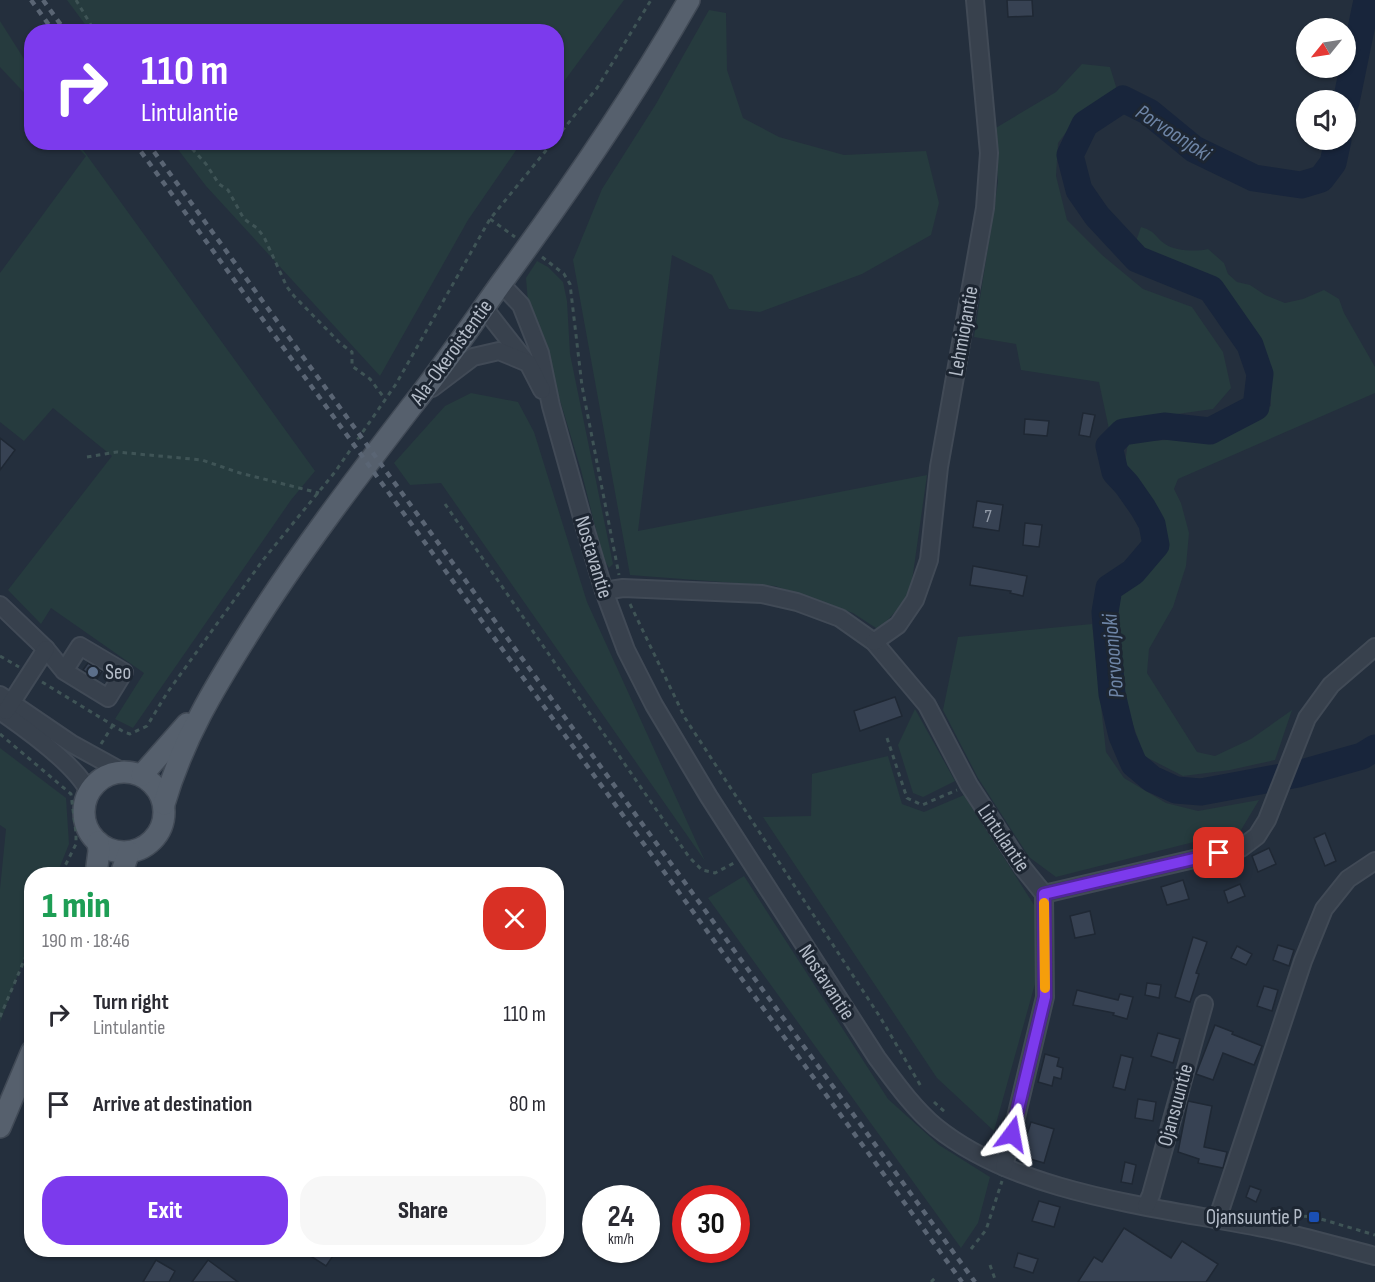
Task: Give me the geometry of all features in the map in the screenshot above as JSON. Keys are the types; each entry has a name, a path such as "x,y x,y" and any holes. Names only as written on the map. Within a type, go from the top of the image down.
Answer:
{"main road":[{"name":"Ala-Okeroistentie","path":"142,775 207,700 293,566 484,308 608,133 689,0"},
{"name":"Ala-Okeroistentie","path":"164,804 173,775 207,700"},
{"path":"121,771 142,775 157,787 164,804 165,817 161,830 152,842 141,849 117,852 98,842 85,823 84,811 89,792 99,780 110,774 121,771"},
{"path":"97,867 98,842"},
{"path":"124,867 129,852"},
{"path":"0,1127 24,1070"}],"street":[{"name":"Lehmiojantie","path":"874,642 898,624 915,600 929,560 939,467 985,208 989,153 975,0"},
{"name":"Nostavantie","path":"501,284 520,305 540,353 551,406 604,591 626,650 654,705 746,857 877,1058 904,1094 936,1127 969,1149 1004,1167 1053,1185 1146,1206 1282,1232 1375,1256"},
{"name":"Nostavantie","path":"484,308 528,363 551,406"},
{"path":"412,406 473,357 499,351 528,363"},
{"name":"Lintulantie","path":"604,591 623,588 762,594 785,599 840,618 874,642 927,705 969,785 1023,868 1044,894 1240,848 1257,836 1267,820 1306,718 1331,685 1375,646"},
{"path":"0,605 46,649 64,671"},
{"path":"4,706 30,674 46,649"},
{"path":"4,706 121,771"},
{"path":"4,706 81,778 89,792"},
{"path":"1217,1220 1303,961 1324,909 1348,879 1375,861"},
{"path":"1004,1167 1045,997 1044,894"},
{"name":"Ojansuuntie","path":"1146,1206 1204,1004"}],"path":[{"path":"76,0 90,24"},
{"path":"564,128 597,88 651,0"},
{"path":"193,150 219,184 228,190 244,219 257,228 264,237 287,287 351,352 352,366 370,379 385,399"},
{"path":"0,656 124,732 130,734 142,729 263,560 319,493 385,399 489,219 546,150"},
{"path":"489,219 515,237"},
{"path":"541,255 564,274 570,284 582,386 623,588 685,718 880,1017 924,1092"},
{"path":"87,456 117,452 202,460 240,473 319,493"},
{"path":"445,504 689,857 702,870 716,873 746,857"},
{"path":"0,734 70,794 76,844 65,867"},
{"path":"887,738 907,798 922,805 969,785"},
{"path":"0,1017 24,961"},
{"path":"932,1100 947,1114"},
{"path":"971,1249 986,1230 1004,1167"},
{"path":"1272,1215 1314,1217 1375,1234"},
{"path":"990,1265 996,1282"},
{"path":"931,1282 935,1278"}],"green space":[{"path":"67,0 624,0 564,81 564,24 85,24"},
{"path":"709,10 726,13 727,70 743,118 779,137 844,155 926,151 939,203 931,235 862,274 760,312 729,309 712,275 672,255 638,531 927,475 910,595 879,630 853,613 775,586 630,575 573,260 602,189 656,104"},
{"path":"0,21 24,59 24,93 0,67"},
{"path":"1082,64 1110,67 1117,90 1077,118 1058,143 1056,176 1067,220 1102,255 1143,289 1192,307 1223,352 1231,388 1213,409 1134,420 1109,429 1099,382 1021,370 1016,344 974,337 998,182 994,129 1056,92"},
{"path":"80,150 83,150 315,471 291,500 133,728 115,719 144,673 51,608 41,624 8,590 112,456 53,408 24,441 0,422 0,273 86,156"},
{"path":"178,150 516,150 468,220 380,376 206,186"},
{"path":"1141,227 1174,248 1192,251 1208,249 1224,263 1228,274 1237,282 1250,285 1265,295 1285,303 1303,299 1324,290 1339,299 1344,313 1375,367 1375,393 1178,479 1174,489 1181,503 1189,533 1186,566 1173,607 1149,649 1147,673 1197,752 1215,756 1251,739 1292,710 1275,760 1230,770 1183,776 1144,756 1122,693 1117,610 1120,595 1137,585 1165,548 1162,518 1124,470 1128,442 1206,438 1271,406 1270,382 1255,334 1219,287 1134,247"},
{"path":"537,261 548,267 563,282 567,301 570,354 613,564 609,568 603,558 581,470 528,303 526,278"},
{"path":"471,393 518,402 534,432 587,602 705,861 441,483 410,485 394,463 445,406"},
{"path":"1092,624 1106,752 1124,778 1166,803 1198,811 1259,800 1241,830 1056,877 1029,857 978,778 943,710 958,637"},
{"path":"915,709 955,781 923,797 913,793 898,745"},
{"path":"0,748 66,798 69,844 60,867 24,867 24,959 0,1022 0,889 6,829 0,825"},
{"path":"888,756 902,804 924,812 964,795 1034,905 1038,973 994,1131 937,1078 763,817 811,816 812,774"},
{"path":"744,876 888,1099 939,1145 990,1177 978,1223 961,1248 708,898"}],"building":[{"path":"1007,0 1032,0 1033,16 1008,17"},
{"path":"1083,413 1095,415 1090,437 1079,435"},
{"path":"1025,419 1049,421 1047,436 1024,434"},
{"path":"0,438 15,450 0,470"},
{"path":"977,501 1003,505 999,531 973,527"},
{"path":"1025,523 1042,525 1039,547 1023,545"},
{"path":"973,566 1027,576 1023,596 1010,593 1011,591 970,585"},
{"path":"88,663 102,671 97,679 83,670"},
{"path":"895,697 902,716 860,731 854,711"},
{"path":"1325,833 1336,861 1325,866 1314,838"},
{"path":"1269,848 1276,864 1258,872 1252,856"},
{"path":"1183,880 1189,899 1167,905 1161,887"},
{"path":"1240,884 1245,896 1228,903 1224,891"},
{"path":"1090,911 1095,934 1075,938 1070,916"},
{"path":"1193,937 1207,942 1196,973 1199,974 1190,1002 1175,997"},
{"path":"1278,945 1294,950 1289,966 1273,960"},
{"path":"1237,946 1252,954 1246,965 1231,958"},
{"path":"1147,983 1161,985 1159,998 1145,995"},
{"path":"1264,986 1278,990 1272,1011 1257,1006"},
{"path":"1077,990 1118,1000 1120,994 1133,997 1127,1019 1113,1015 1114,1013 1073,1005"},
{"path":"1215,1025 1262,1046 1254,1065 1223,1053 1213,1080 1196,1074"},
{"path":"1158,1033 1180,1039 1173,1063 1151,1056"},
{"path":"1045,1054 1059,1058 1057,1066 1063,1068 1061,1079 1054,1077 1052,1086 1038,1082"},
{"path":"1121,1055 1133,1058 1125,1090 1113,1087"},
{"path":"1138,1099 1156,1102 1153,1121 1135,1118"},
{"path":"1188,1101 1212,1106 1204,1147 1227,1152 1223,1168 1198,1163 1199,1159 1178,1152"},
{"path":"1031,1122 1054,1129 1044,1163 1020,1156"},
{"path":"1125,1162 1136,1165 1132,1184 1121,1182"},
{"path":"1250,1186 1261,1190 1256,1202 1246,1197"},
{"path":"1039,1201 1060,1207 1054,1227 1032,1221"},
{"path":"1124,1228 1171,1258 1182,1241 1218,1264 1206,1282 1078,1282 1094,1257 1102,1262"},
{"path":"1018,1253 1038,1259 1033,1273 1014,1267"},
{"path":"312,1257 332,1257 326,1266"},
{"path":"156,1260 175,1271 169,1282 143,1282"},
{"path":"208,1260 238,1282 192,1282"}],"waterway":[{"name":"Porvoonjoki","path":"1348,90 1367,0"},
{"name":"Porvoonjoki","path":"1336,150 1333,163 1321,179 1301,185 1254,178 1194,149 1149,112 1123,99 1085,124 1070,155 1079,190 1097,216 1137,259 1211,289 1250,345 1260,374 1256,407 1210,431 1164,426 1123,432 1109,446 1115,472 1127,485 1152,524 1156,545 1133,572 1109,588 1105,612 1112,694 1122,736 1134,764 1152,779 1176,790 1201,792 1298,774 1362,756 1375,748"}],"railway":[{"path":"31,0 48,24"},
{"path":"43,0 60,24"},
{"path":"140,150 962,1282"},
{"path":"153,150 975,1282"}],"slow traffic":[{"path":"1044,903 1045,988"}],"place":[{"name":"Seo","path":"93,672"},
{"name":"Ojansuuntie P","path":"1314,1217"}],"route":[{"path":"1012,1134 1045,997 1044,894 1219,853"}]}
